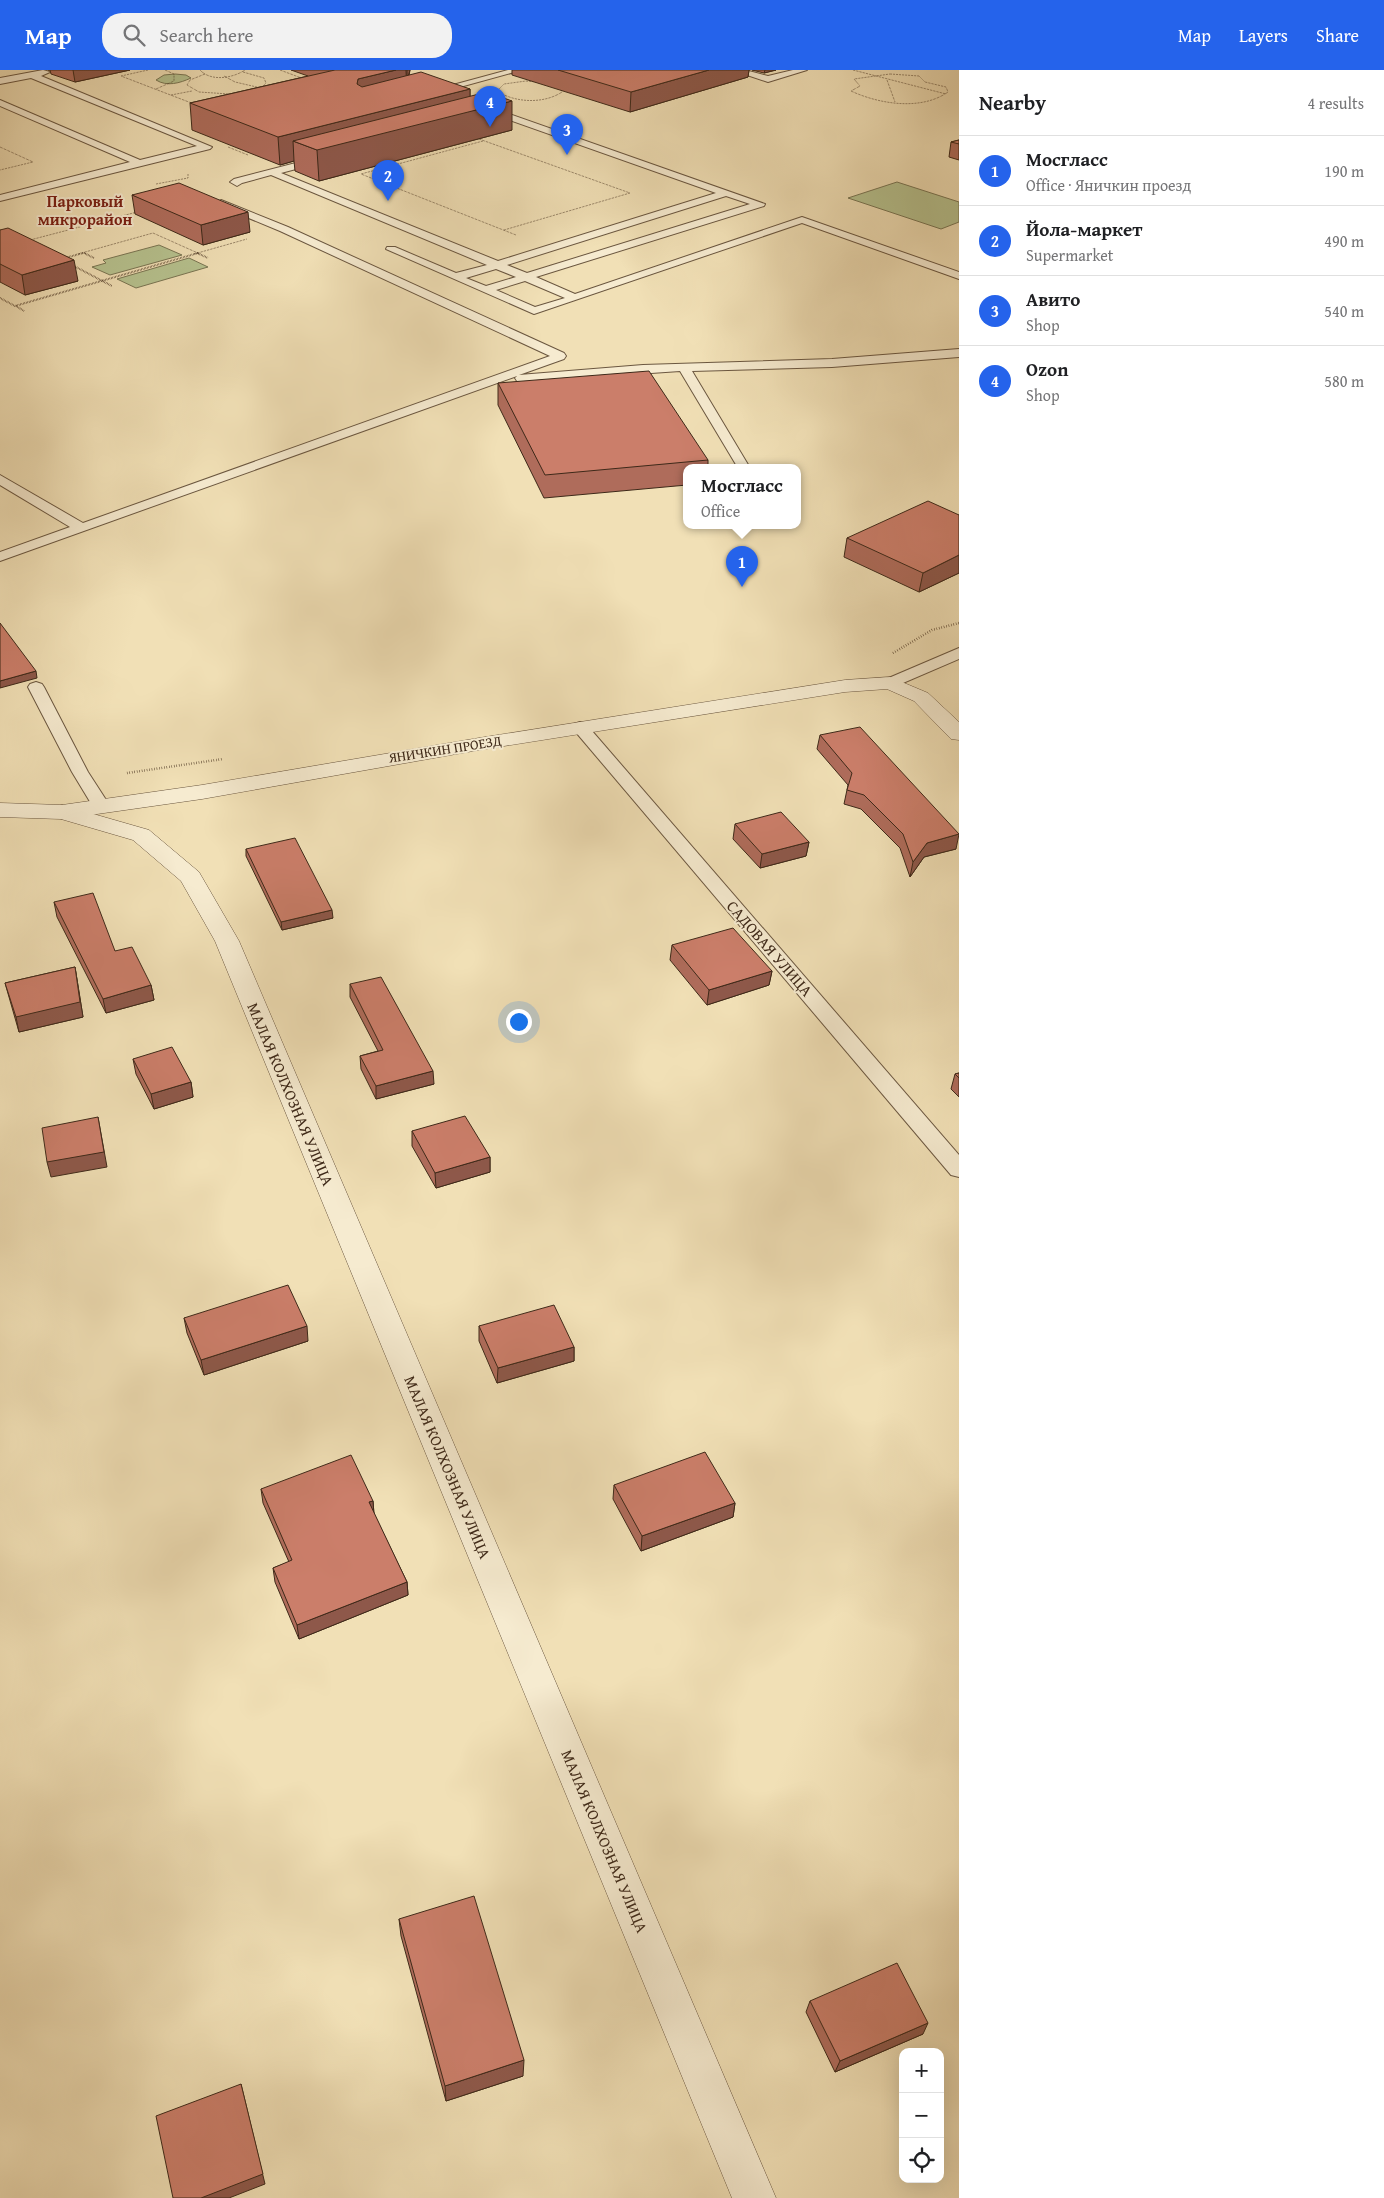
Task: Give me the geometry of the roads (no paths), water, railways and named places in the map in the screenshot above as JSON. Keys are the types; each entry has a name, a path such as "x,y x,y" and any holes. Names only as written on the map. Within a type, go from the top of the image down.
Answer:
{"street":[{"name":"ЯНИЧКИН ПРОЕЗД","path":"0,810 62,812 202,792 348,765 580,727 845,686 890,683"},
{"path":"890,683 922,697 959,734"},
{"name":"МАЛАЯ КОЛХОЗНАЯ УЛИЦА","path":"62,812 141,835 191,877 227,942 754,2198"}],"lane":[{"path":"0,81 54,70"},
{"path":"424,92 518,70"},
{"path":"736,70 768,79 803,70"},
{"path":"474,72 489,77"},
{"path":"0,198 207,147 32,75"},
{"path":"0,103 139,164"},
{"path":"474,120 498,114 760,204 486,290"},
{"path":"236,184 235,182 237,181 336,156"},
{"path":"271,172 575,298"},
{"path":"0,557 560,356 284,229 185,188"},
{"path":"456,277 726,193"},
{"path":"391,249 534,311 802,220 959,276"},
{"path":"494,380 684,368 832,363 959,353"},
{"path":"684,368 742,464"},
{"path":"0,480 82,528"},
{"path":"890,683 959,653"},
{"path":"36,687 80,772 101,806"},
{"name":"САДОВАЯ УЛИЦА","path":"580,727 959,1169"}],"place":[{"name":"Ozon","path":"490,127"},
{"name":"Авито","path":"567,155"},
{"name":"Йола-маркет","path":"388,201"},
{"name":"Мосгласс","path":"742,587"}],"district":[{"name":"Парковый микрорайон","path":"85,210"}]}
